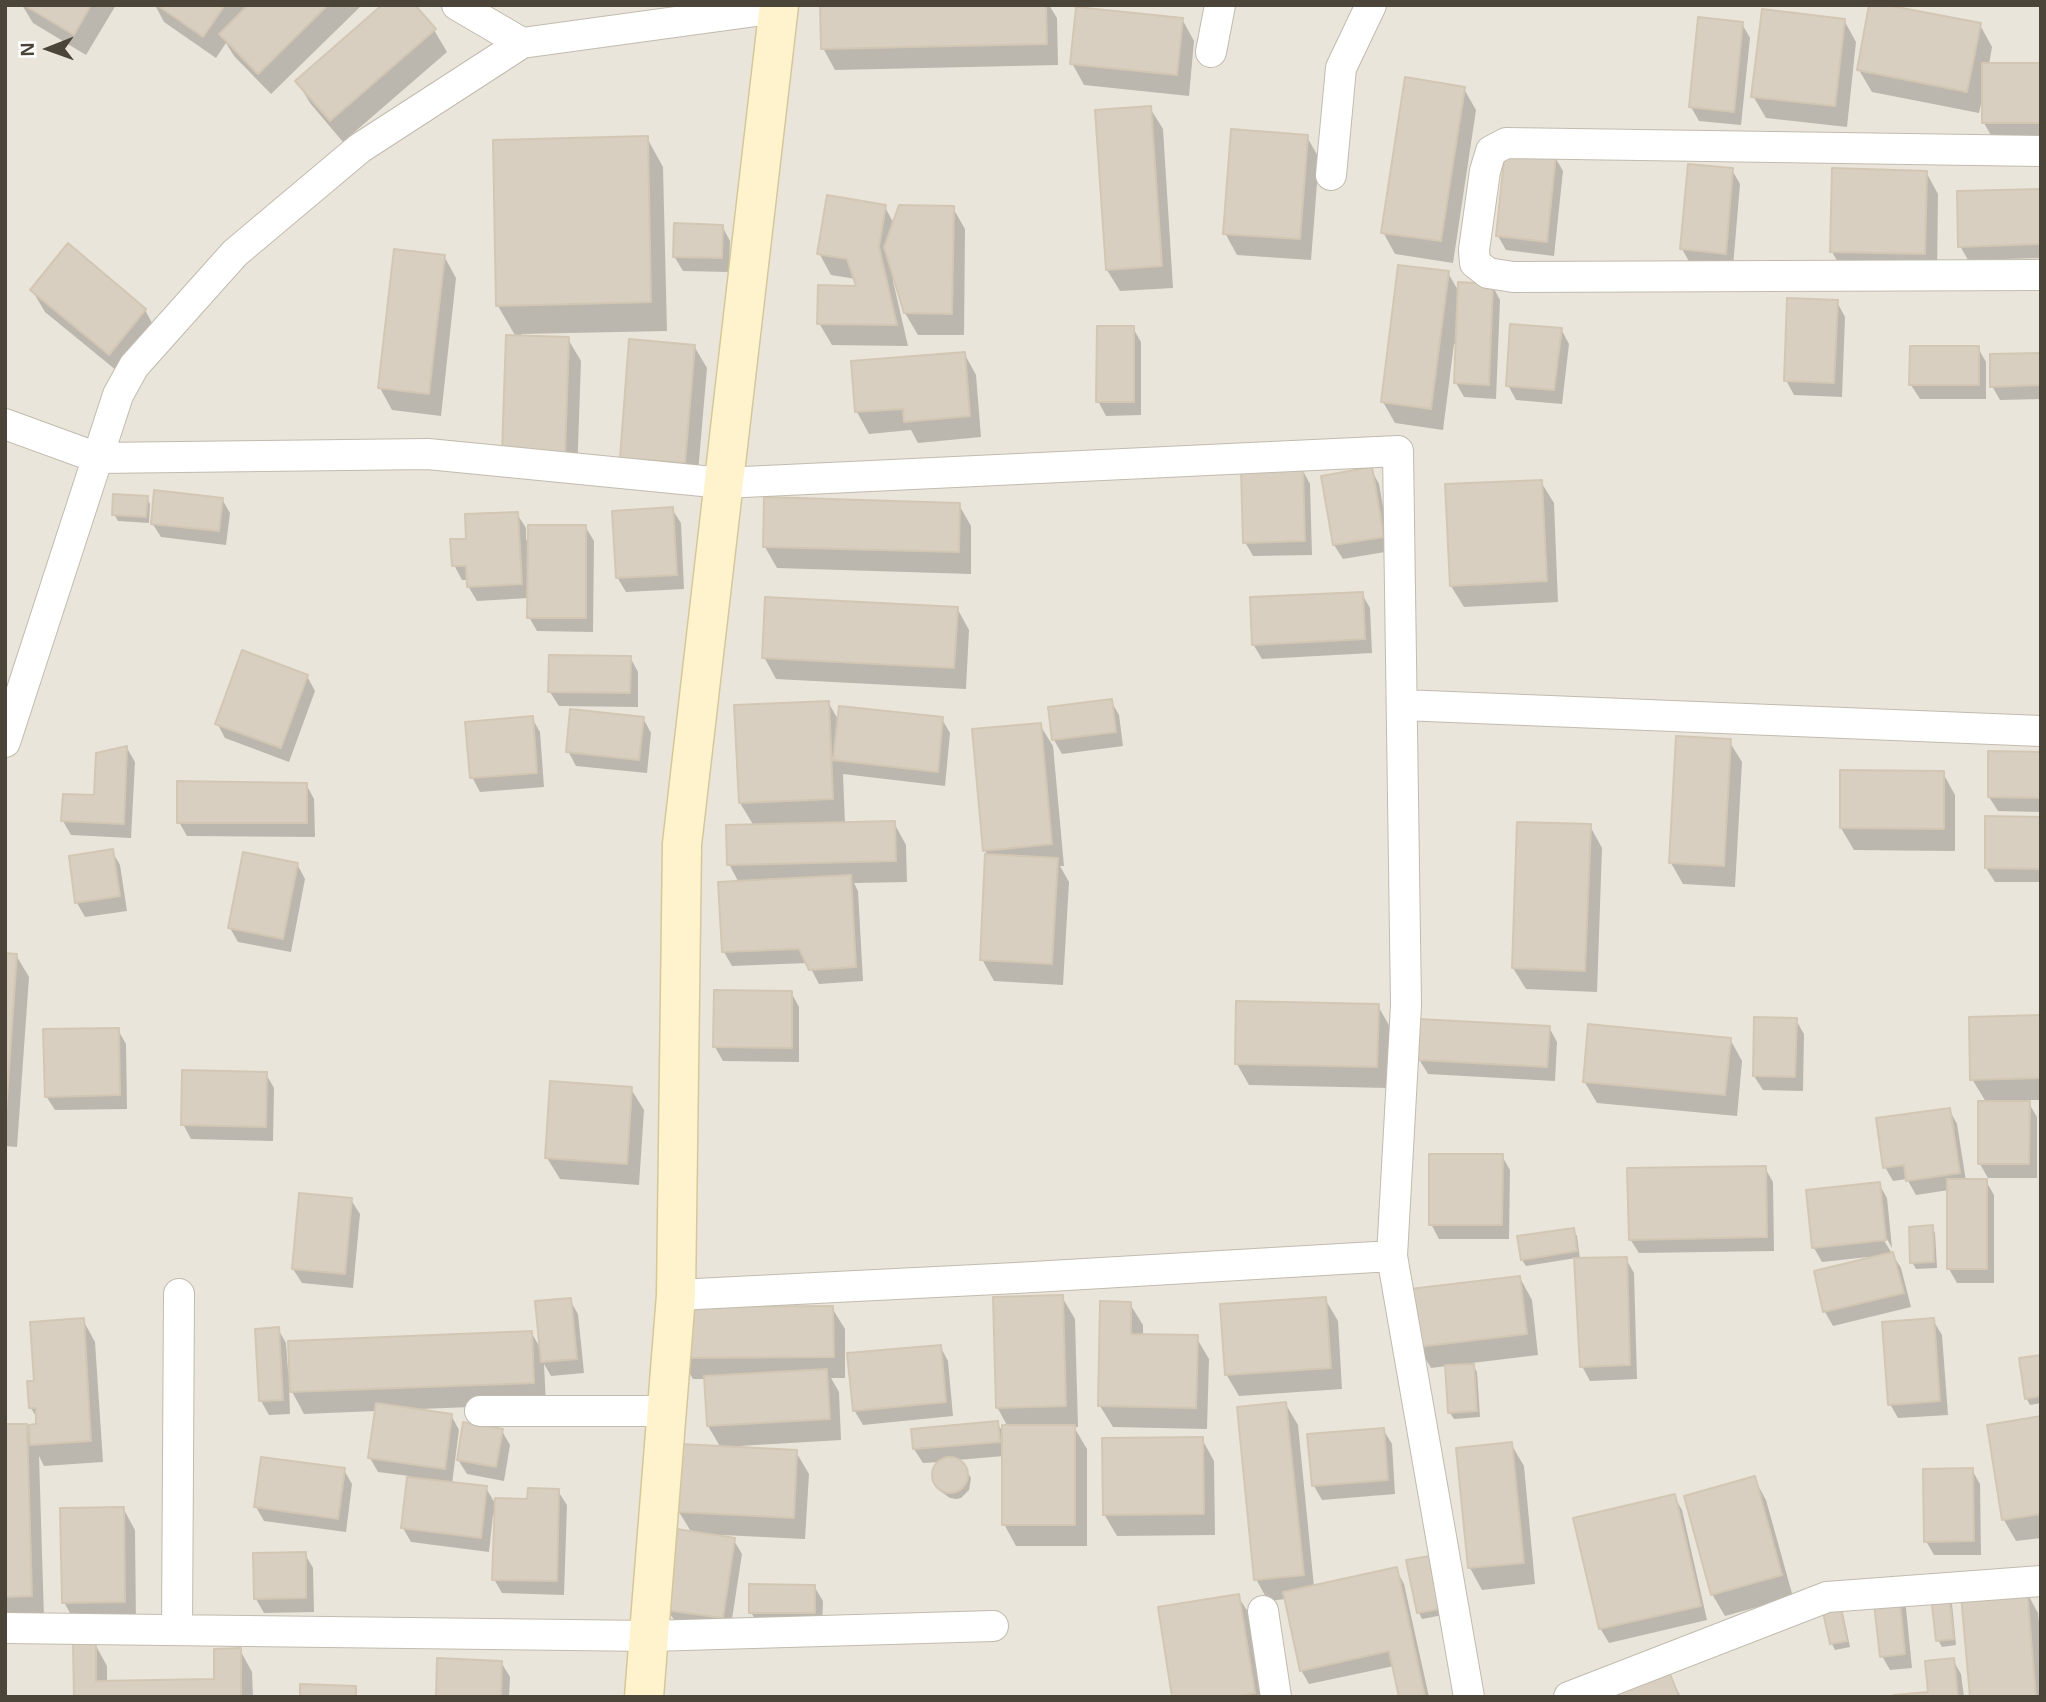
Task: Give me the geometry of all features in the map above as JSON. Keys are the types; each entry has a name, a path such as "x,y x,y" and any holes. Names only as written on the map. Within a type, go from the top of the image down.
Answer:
{"street":[{"path":"457,5 522,43"},
{"path":"1211,52 1220,5"},
{"path":"1331,175 1341,68 1371,5"},
{"path":"5,742 118,395 134,366 235,253 360,148 522,43 778,7 682,844 676,1295 644,1697"},
{"path":"2041,150 1506,143 1491,151 1485,171 1474,250 1475,263 1488,273 1513,277 2041,275"},
{"path":"5,424 98,458 428,454 723,483 1398,451 1406,1005 1392,1256 1469,1697"},
{"path":"1402,705 2041,731"},
{"path":"676,1295 1392,1256"},
{"path":"177,1630 179,1294"},
{"path":"480,1411 667,1411"},
{"path":"1569,1697 1827,1597 2041,1581"},
{"path":"1263,1611 1276,1697"},
{"path":"5,1628 650,1636 993,1626"}],"shaded area":[{"path":"5,5 2041,5 2041,1697 5,1697"}],"building":[{"path":"24,5 91,5 74,35"},
{"path":"157,5 225,5 203,37"},
{"path":"248,5 328,5 258,74 219,34"},
{"path":"382,5 415,5 436,29 330,121 295,81"},
{"path":"820,5 1046,5 1047,44 821,49"},
{"path":"1869,5 1886,5 1981,23 1967,92 1857,70"},
{"path":"1076,7 1183,18 1177,75 1070,64"},
{"path":"1762,9 1845,19 1835,106 1751,97"},
{"path":"1698,17 1743,22 1734,112 1689,107"},
{"path":"1982,63 2041,63 2041,123 1982,123"},
{"path":"1405,77 1465,87 1441,241 1381,233"},
{"path":"1151,106 1162,266 1106,270 1095,110"},
{"path":"1231,129 1308,135 1300,239 1223,234"},
{"path":"648,136 651,302 496,306 493,140"},
{"path":"1505,150 1556,155 1547,242 1496,236"},
{"path":"1688,164 1733,168 1726,254 1680,249"},
{"path":"1832,168 1927,171 1925,254 1830,252"},
{"path":"2041,189 2041,244 1958,247 1957,191"},
{"path":"827,195 886,205 879,247 897,325 817,324 818,285 856,286 847,259 817,254"},
{"path":"899,205 954,206 952,314 904,313 884,247"},
{"path":"674,223 723,225 722,258 673,257"},
{"path":"68,243 146,309 109,355 30,290"},
{"path":"394,249 445,255 429,394 378,388"},
{"path":"1398,265 1449,271 1431,409 1381,402"},
{"path":"1458,282 1493,284 1489,385 1454,383"},
{"path":"1787,298 1838,300 1834,383 1784,381"},
{"path":"1510,324 1562,328 1554,390 1506,386"},
{"path":"1097,326 1134,326 1134,402 1096,402"},
{"path":"506,335 569,337 565,454 502,452"},
{"path":"629,339 695,345 685,463 620,458"},
{"path":"1910,346 1979,346 1979,385 1909,385"},
{"path":"965,352 970,416 904,422 903,409 855,412 851,361"},
{"path":"2041,353 2041,385 1990,387 1990,354"},
{"path":"1303,467 1305,541 1243,543 1241,469"},
{"path":"1372,467 1384,537 1333,545 1321,476"},
{"path":"1542,480 1547,581 1450,586 1445,484"},
{"path":"154,490 223,498 219,531 151,524"},
{"path":"113,494 148,496 146,517 112,515"},
{"path":"764,497 960,503 959,552 763,547"},
{"path":"673,507 677,575 616,578 612,511"},
{"path":"518,512 522,584 467,587 466,566 452,566 450,539 466,539 465,514"},
{"path":"528,525 586,525 586,618 527,618"},
{"path":"1363,592 1365,639 1252,645 1250,597"},
{"path":"765,597 958,607 954,668 762,658"},
{"path":"242,650 308,675 281,748 215,724"},
{"path":"549,655 631,656 630,693 548,692"},
{"path":"1112,699 1116,732 1052,740 1048,707"},
{"path":"829,701 833,799 739,803 734,705"},
{"path":"839,706 943,717 938,772 833,760"},
{"path":"570,709 644,717 639,760 566,752"},
{"path":"533,716 537,773 470,778 465,722"},
{"path":"1041,723 1052,844 983,851 972,729"},
{"path":"1676,736 1731,739 1724,866 1669,863"},
{"path":"127,746 124,824 61,821 63,794 94,795 96,753"},
{"path":"1988,751 2041,752 2041,798 1988,797"},
{"path":"1840,770 1944,771 1944,829 1840,828"},
{"path":"177,781 307,783 307,823 177,823"},
{"path":"1985,816 2041,817 2041,869 1985,868"},
{"path":"895,821 896,861 727,865 726,825"},
{"path":"1517,822 1591,824 1585,971 1512,968"},
{"path":"113,849 120,896 75,903 69,856"},
{"path":"243,852 298,863 283,939 228,928"},
{"path":"985,854 1058,858 1052,964 980,960"},
{"path":"851,875 856,967 809,970 799,949 722,952 718,882"},
{"path":"5,953 17,954 5,1126"},
{"path":"714,990 792,991 792,1048 713,1047"},
{"path":"1236,1001 1379,1004 1377,1067 1235,1064"},
{"path":"2041,1015 2041,1078 1970,1080 1969,1017"},
{"path":"1754,1017 1797,1018 1795,1077 1753,1076"},
{"path":"1419,1019 1550,1026 1547,1067 1418,1060"},
{"path":"1588,1024 1731,1038 1725,1095 1583,1082"},
{"path":"119,1028 120,1095 45,1097 43,1029"},
{"path":"182,1070 267,1072 266,1127 181,1125"},
{"path":"550,1081 632,1087 627,1164 545,1158"},
{"path":"1978,1101 2030,1101 2029,1164 1978,1164"},
{"path":"1950,1108 1960,1173 1906,1181 1904,1165 1883,1168 1876,1118"},
{"path":"1429,1154 1503,1154 1502,1225 1429,1225"},
{"path":"1766,1166 1767,1237 1629,1240 1627,1168"},
{"path":"1947,1179 1987,1179 1987,1269 1947,1269"},
{"path":"1880,1182 1886,1240 1812,1248 1806,1190"},
{"path":"299,1193 352,1198 345,1274 292,1269"},
{"path":"1933,1225 1934,1262 1910,1263 1909,1227"},
{"path":"1574,1228 1577,1251 1521,1260 1517,1236"},
{"path":"1893,1252 1904,1293 1823,1312 1814,1271"},
{"path":"1627,1257 1630,1365 1580,1367 1574,1258"},
{"path":"1520,1276 1527,1334 1417,1347 1410,1289"},
{"path":"1063,1295 1066,1406 996,1408 993,1297"},
{"path":"1326,1297 1331,1368 1225,1375 1220,1304"},
{"path":"571,1298 577,1359 541,1362 535,1301"},
{"path":"1100,1301 1131,1302 1131,1334 1198,1335 1196,1408 1098,1406"},
{"path":"833,1306 834,1357 679,1358 679,1307"},
{"path":"84,1318 91,1441 30,1445 29,1425 36,1424 36,1408 29,1408 27,1381 34,1381 30,1322"},
{"path":"1934,1318 1940,1401 1888,1405 1882,1322"},
{"path":"279,1327 283,1400 259,1401 255,1329"},
{"path":"532,1331 534,1383 290,1392 288,1341"},
{"path":"941,1345 946,1402 853,1411 847,1353"},
{"path":"2041,1355 2041,1396 2025,1399 2019,1358"},
{"path":"1474,1364 1477,1411 1448,1413 1445,1365"},
{"path":"827,1369 830,1419 707,1426 704,1376"},
{"path":"1286,1402 1304,1575 1254,1580 1237,1407"},
{"path":"376,1403 452,1414 445,1469 368,1458"},
{"path":"2041,1416 2041,1514 2002,1520 1987,1425"},
{"path":"998,1421 1000,1442 913,1449 911,1429"},
{"path":"463,1422 503,1429 496,1467 457,1460"},
{"path":"5,1424 27,1424 32,1596 5,1597"},
{"path":"1002,1425 1075,1425 1075,1525 1002,1525"},
{"path":"1384,1428 1388,1480 1312,1486 1307,1434"},
{"path":"1203,1437 1204,1514 1103,1515 1102,1438"},
{"path":"1512,1442 1524,1563 1468,1568 1456,1448"},
{"path":"681,1444 797,1450 794,1518 678,1512"},
{"path":"261,1457 345,1468 338,1519 254,1507"},
{"path":"950,1457 963,1462 968,1475 963,1488 950,1493 937,1488 932,1475 937,1462"},
{"path":"1973,1468 1974,1541 1924,1542 1923,1469"},
{"path":"1755,1476 1782,1575 1711,1595 1684,1496"},
{"path":"407,1477 487,1486 481,1538 401,1528"},
{"path":"528,1488 559,1489 557,1581 492,1580 495,1498 527,1499"},
{"path":"1675,1494 1701,1606 1599,1629 1573,1518"},
{"path":"124,1507 125,1602 62,1603 60,1508"},
{"path":"677,1529 735,1538 723,1618 665,1610"},
{"path":"306,1552 306,1598 254,1599 253,1553"},
{"path":"1430,1556 1440,1609 1417,1613 1406,1560"},
{"path":"1397,1567 1425,1697 1399,1697 1389,1651 1300,1671 1283,1592"},
{"path":"749,1584 815,1585 815,1613 749,1613"},
{"path":"2027,1589 2036,1697 1970,1697 1961,1595"},
{"path":"1899,1592 1905,1654 1880,1657 1873,1595"},
{"path":"1239,1594 1255,1693 1234,1697 1172,1697 1158,1607"},
{"path":"1949,1595 1954,1639 1936,1641 1931,1597"},
{"path":"1840,1604 1847,1641 1830,1644 1822,1608"},
{"path":"96,1642 96,1681 214,1679 214,1649 241,1648 241,1697 74,1697 73,1643"},
{"path":"437,1658 502,1661 501,1697 436,1697"},
{"path":"1954,1658 1958,1697 1894,1697 1928,1692 1925,1661"},
{"path":"1665,1661 1679,1697 1574,1697"},
{"path":"300,1684 356,1686 356,1697 300,1697"}]}
